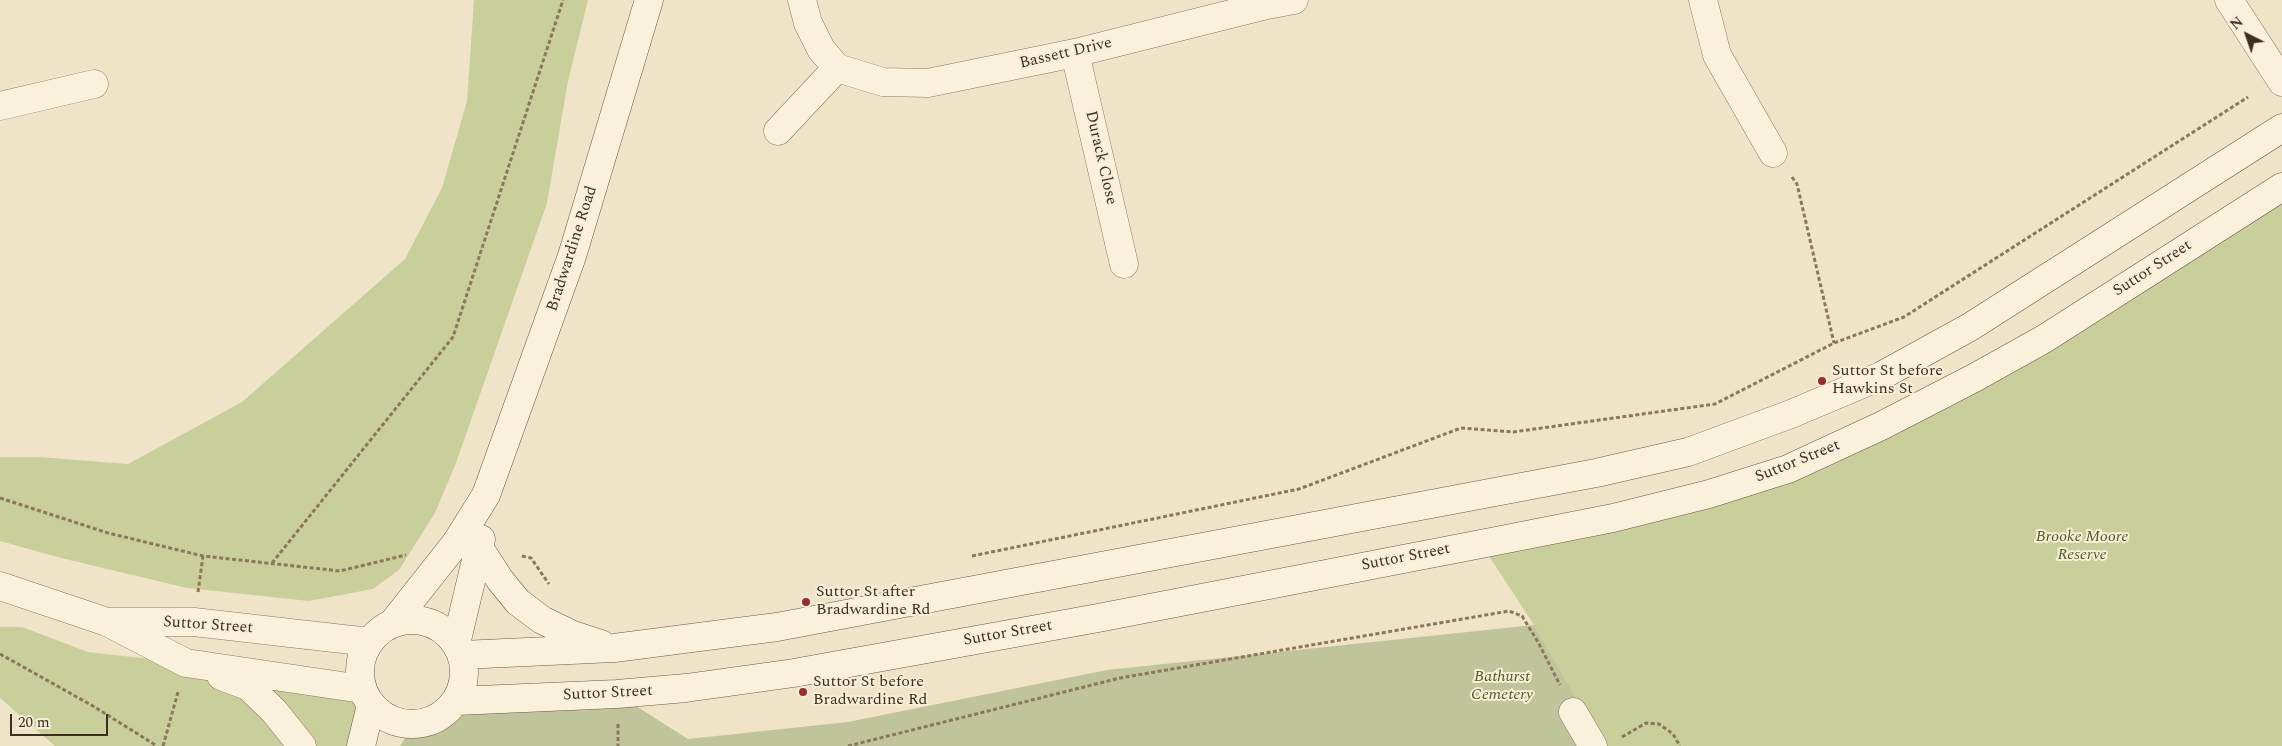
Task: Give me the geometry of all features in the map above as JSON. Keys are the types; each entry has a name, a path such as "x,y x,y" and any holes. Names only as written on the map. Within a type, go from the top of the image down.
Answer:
{"main road":[{"name":"Bradwardine Road","path":"392,624 456,543 486,495 572,256 649,0"},
{"path":"778,131 837,68 821,49 808,23 802,0"},
{"name":"Bassett Drive","path":"837,68 883,82 928,83 1075,52 1294,0"},
{"path":"1703,0 1717,55 1773,153"},
{"path":"2229,0 2282,82"},
{"name":"Durack Close","path":"1075,52 1124,264"},
{"path":"0,106 94,84"},
{"path":"459,650 614,648 777,627 1586,475 1688,452 1791,414 1872,380 1979,322 2282,128"},
{"name":"Suttor Street","path":"456,701 616,694 686,688 794,673 1098,618 1481,544 1613,518 1709,494 1788,469 1881,426 1974,378 2044,338 2282,187"},
{"name":"Bradwardine Road","path":"459,650 480,549 486,495"},
{"path":"480,549 500,580 518,602 542,620 572,635 614,648"},
{"name":"Suttor Street","path":"0,586 107,622 186,663 366,697"},
{"path":"361,746 366,697 360,664 369,642 379,632 392,624 416,620 428,622 439,627 459,650 464,679 456,701 444,713 406,736 366,697"},
{"name":"Suttor Street","path":"107,622 194,622 369,642"},
{"path":"186,663 248,686 274,712 302,746"},
{"path":"1573,712 1604,744"}],"path":[{"path":"272,562 453,337 563,0"},
{"path":"969,557 1298,489 1460,428 1513,432 1715,404 1834,343 1904,317 2248,97"},
{"path":"1773,153 1798,184 1834,343"},
{"path":"0,498 108,533 194,554 340,571 411,554"},
{"path":"480,549 531,558 551,587"},
{"path":"848,746 1120,678 1509,611 1522,616 1538,642 1573,712"},
{"path":"0,654 93,706 157,746"},
{"path":"1604,744 1646,723 1659,724 1673,734 1680,746"}],"green space":[{"path":"474,0 588,0 568,81 547,203 456,463 435,513 399,570 373,589 309,601 187,588 61,558 0,541 0,457 39,457 128,464 242,402 405,259 442,188 467,101"},
{"name":"Brooke Moore Reserve","path":"2282,187 2282,746 1604,746 1534,625 1481,544 1613,518 1881,426"},
{"name":"Bathurst Cemetery","path":"1534,625 1604,746 400,746 413,725 430,722 444,713 456,701 617,694 688,739 848,722 1107,670"},
{"path":"0,627 22,627 88,652 186,663 362,689 361,746 55,746 0,698"}],"place":[{"name":"Suttor St before Hawkins St","path":"1822,381"},
{"name":"Suttor St after Bradwardine Rd","path":"806,602"},
{"name":"Suttor St before Bradwardine Rd","path":"803,692"}]}
